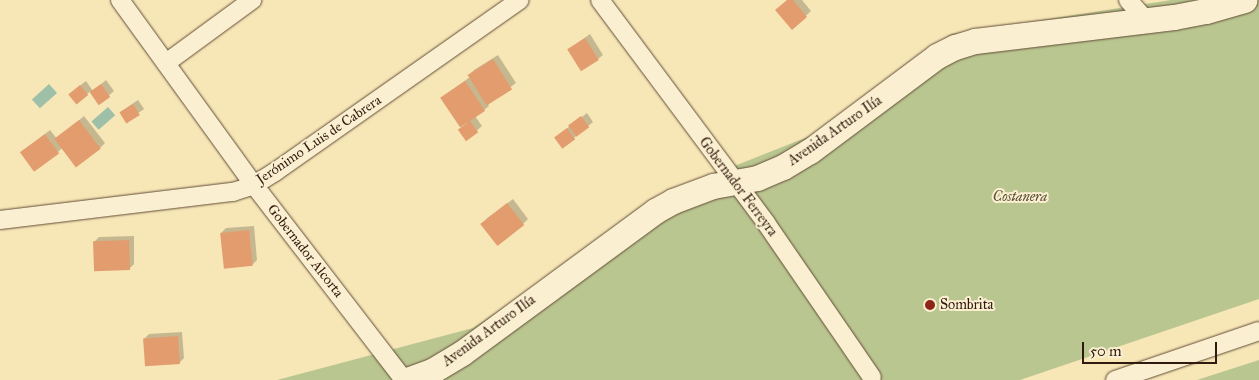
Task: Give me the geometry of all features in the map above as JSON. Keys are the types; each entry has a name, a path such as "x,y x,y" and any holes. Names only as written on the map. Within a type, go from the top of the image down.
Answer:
{"main road":[{"name":"Avenida Arturo Ilía","path":"406,380 432,371 462,353 656,211 693,193 732,181 757,178 783,167 810,151 937,56 954,47 974,41 1206,11 1244,0"}],"street":[{"name":"Gobernador Alcorta","path":"120,0 254,185 406,380"},
{"path":"166,62 252,0"},
{"name":"Jerónimo Luis de Cabrera","path":"0,220 233,192 254,185 520,0"},
{"name":"Gobernador Ferreyra","path":"600,0 732,181 766,223 872,378"},
{"path":"1128,0 1146,20"},
{"path":"1115,380 1259,330"}],"green space":[{"name":"Costanera","path":"1171,0 1259,0 1259,299 1020,380 277,380 473,328 607,238 709,176 810,136 951,34"},
{"path":"1259,360 1259,380 1197,380"}],"shaded area":[{"path":"49,84 57,93 40,108 32,99"},
{"path":"108,107 115,115 99,130 91,121"}],"building":[{"path":"787,0 793,0 807,17 792,30 775,10"},
{"path":"585,38 599,60 581,71 567,49"},
{"path":"493,59 512,90 487,105 468,75"},
{"path":"465,81 485,111 460,128 440,98"},
{"path":"101,84 110,97 99,105 90,92"},
{"path":"80,85 88,95 77,105 68,94"},
{"path":"133,104 140,115 126,124 119,112"},
{"path":"581,116 589,127 576,137 568,125"},
{"path":"79,120 101,149 76,167 54,139"},
{"path":"470,121 478,132 466,141 458,130"},
{"path":"567,128 575,139 562,149 554,137"},
{"path":"45,134 59,153 34,172 20,152"},
{"path":"507,203 524,225 497,246 480,224"},
{"path":"249,230 253,266 224,269 220,233"},
{"path":"129,240 130,270 94,271 93,241"},
{"path":"178,336 180,364 145,366 143,338"}],"place":[{"name":"Sombrita","path":"930,305"}]}
